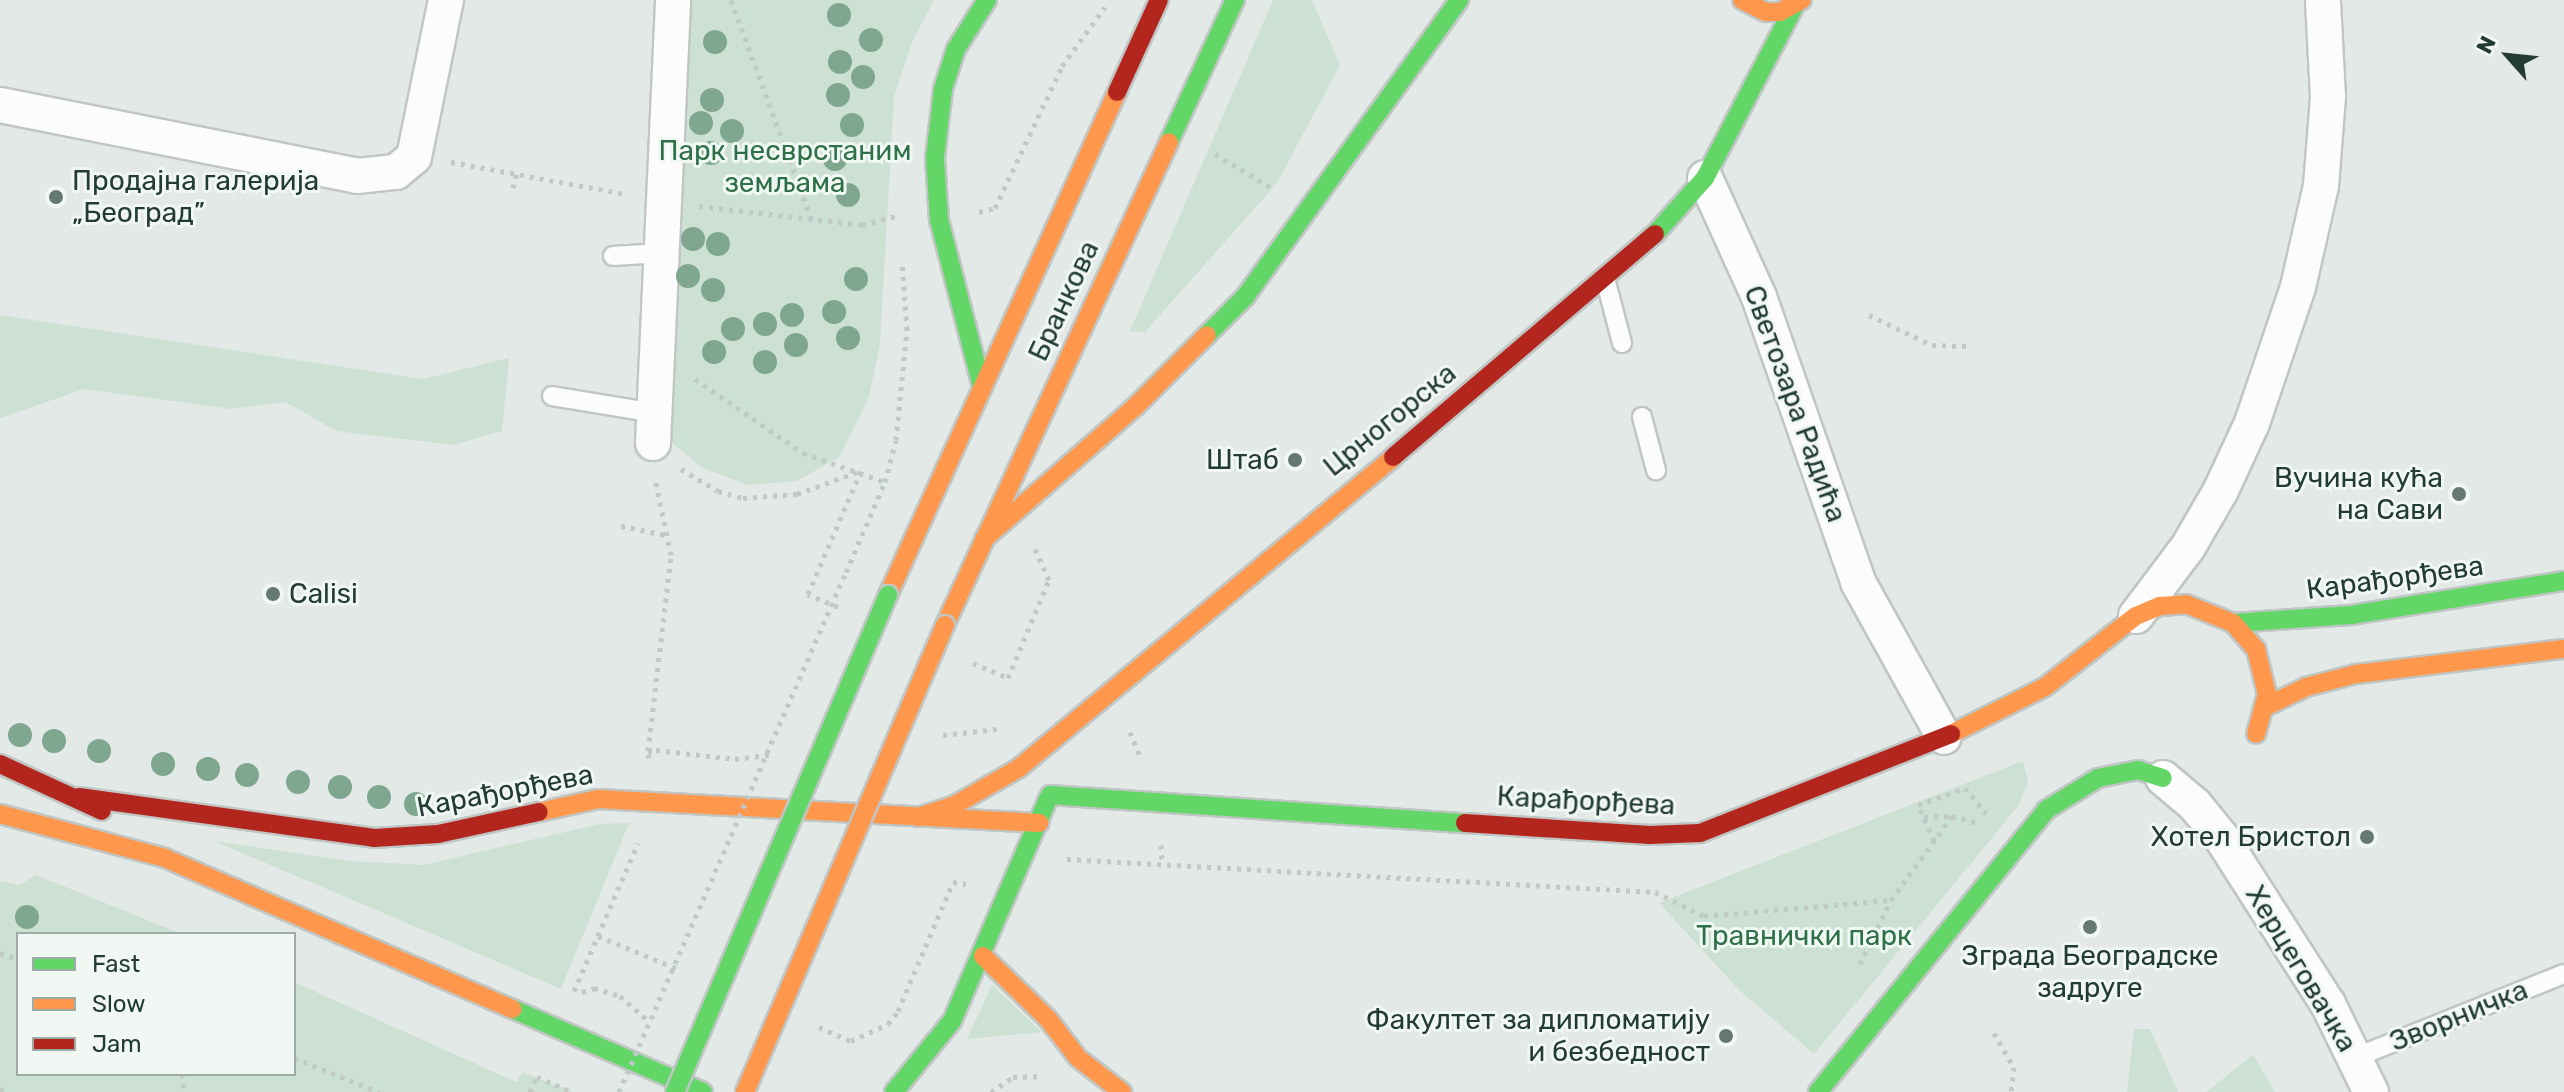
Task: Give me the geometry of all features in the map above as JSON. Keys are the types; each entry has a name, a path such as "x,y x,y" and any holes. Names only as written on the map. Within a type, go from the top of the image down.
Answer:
{"main road":[{"path":"982,387 939,220 935,158 943,89 956,49 987,0"},
{"path":"984,539 1136,406 1245,297 1321,197 1414,56 1459,0"},
{"path":"1745,2 1766,12 1798,4"},
{"path":"1745,2 1757,31 1759,68"},
{"path":"1705,178 1759,68 1798,4"},
{"name":"Бранкова","path":"675,1092 888,595 1156,5"},
{"name":"Бранкова","path":"745,1092 945,625 1232,6"},
{"path":"1414,56 1427,13"},
{"name":"Црногорска","path":"918,817 955,805 1019,768 1606,282 1671,220 1705,178"},
{"name":"Карађорђева","path":"2233,623 2351,615 2564,581"},
{"path":"2136,616 2186,604 2233,623 2260,659 2265,707 2256,734"},
{"name":"Карађорђева","path":"1050,795 1650,835 1700,833 1944,737 2045,687 2106,643 2136,616"},
{"path":"2265,707 2294,692 2345,676 2564,649"},
{"name":"Црногорска","path":"1069,755 1103,699"},
{"name":"Карађорђева","path":"0,764 79,797 165,858"},
{"path":"1818,1092 2024,831 2069,793 2098,778 2150,774"},
{"path":"894,1092 952,1021 1059,776"},
{"name":"Карађорђева","path":"79,797 374,838 438,834 598,799 1039,823"},
{"name":"Карађорђева","path":"0,814 165,858 703,1092"},
{"path":"983,956 1048,1019 1078,1058 1122,1092"}],"street":[{"path":"0,105 357,176 396,172 414,157 446,0"},
{"path":"654,428 673,0"},
{"path":"2136,616 2188,547 2221,490 2252,423 2298,287 2321,186 2328,97 2323,0"},
{"name":"Светозара Радића","path":"1705,178 1759,297 1850,586 1944,737"},
{"name":"Херцеговачка","path":"2150,774 2195,805 2221,837 2328,1004 2371,1092"}],"lane":[{"path":"613,256 662,253"},
{"path":"1606,282 1622,343"},
{"path":"552,396 654,428"},
{"path":"1642,417 1656,470"},
{"name":"Зворничка","path":"2354,1058 2564,974"}],"path":[{"path":"731,0 812,221"},
{"path":"975,213 995,208 1062,66 1111,0"},
{"path":"1215,154 1282,194"},
{"path":"495,168 664,201 812,221 862,225 899,215"},
{"path":"513,188 517,172"},
{"path":"619,1092 885,482 896,440 907,330 902,259"},
{"path":"1869,315 1932,345 1969,346"},
{"path":"657,353 803,453 885,482"},
{"path":"654,428 692,477 743,498 797,494 861,471"},
{"path":"841,517 861,471"},
{"path":"648,751 671,555 655,495"},
{"path":"621,526 666,535"},
{"path":"964,660 1008,678 1049,580 1033,545"},
{"path":"1934,841 1918,805 1965,788 1990,819"},
{"path":"1924,817 1952,816 1987,826"},
{"path":"1857,970 1891,900 1952,816"},
{"path":"573,994 640,838"},
{"path":"1057,862 1162,864 1655,892 1704,916 1891,900"},
{"path":"1994,1033 2014,1067 2011,1092"},
{"path":"296,1059 379,1092"},
{"path":"530,1092 541,1067"},
{"path":"537,1077 573,1092"},
{"path":"0,1089 10,1092"}],"green space":[{"name":"Парк несврстаним земљама","path":"685,0 934,0 912,42 894,97 880,343 869,397 839,457 797,481 748,485 703,468 667,439"},
{"path":"1273,0 1312,0 1340,65 1277,183 1145,332 1130,331"},
{"path":"0,315 423,379 509,358 502,431 453,445 336,431 286,402 231,409 84,389 0,418"},
{"name":"Травнички парк","path":"2023,761 2028,781 2019,805 1814,1054 1739,990 1659,903"},
{"path":"629,823 561,989 214,841 350,861 423,865 600,824"},
{"path":"36,875 177,932 16,932 16,1076 296,1076 296,983 516,1082 523,1072 573,1092 0,1092 0,881 19,885"},
{"path":"992,985 1042,1032 967,1039"},
{"path":"2134,1029 2150,1029 2178,1092 2127,1092"},
{"path":"2253,1055 2275,1092 2206,1092"}],"traffic: fast":[{"path":"982,387 939,220 935,158 943,89 956,49 987,0"},
{"path":"1169,142 1235,0"},
{"path":"1207,335 1245,297 1459,0"},
{"path":"1655,234 1705,178 1794,7"},
{"path":"2233,623 2351,615 2564,581"},
{"path":"675,1092 888,595"},
{"path":"1818,1092 2046,810 2098,778 2138,770 2163,778"},
{"path":"1050,795 1465,823"},
{"path":"894,1092 952,1021 1048,799"},
{"path":"513,1009 703,1092"}],"traffic: slow":[{"path":"1742,0 1766,12 1780,12 1802,0"},
{"path":"888,595 1117,92"},
{"path":"945,625 1169,142"},
{"path":"984,539 1136,406 1207,335"},
{"path":"918,817 955,805 1019,768 1393,457"},
{"path":"1951,734 2045,687 2136,616 2160,606 2186,604 2233,623 2256,649 2267,694 2256,734"},
{"path":"745,1092 945,625"},
{"path":"2265,707 2306,687 2356,674 2564,649"},
{"path":"539,812 598,799 1039,823"},
{"path":"0,814 165,858 513,1009"},
{"path":"983,956 1048,1019 1078,1058 1122,1092"}],"traffic: jam":[{"path":"1117,92 1159,0"},
{"path":"1393,457 1655,234"},
{"path":"1465,823 1650,835 1700,833 1951,734"},
{"path":"0,764 102,811"},
{"path":"79,797 374,838 438,834 539,812"}],"place":[{"name":"Продајна галерија „Београд”","path":"56,197"},
{"name":"Штаб","path":"1295,460"},
{"name":"Вучина кућа на Сави","path":"2459,494"},
{"name":"Calisi","path":"273,594"},
{"name":"Хотел Бристол","path":"2367,837"},
{"name":"Зграда Београдске задруге","path":"2090,927"},
{"name":"Факултет за дипломатију и безбедност","path":"1726,1036"}]}
